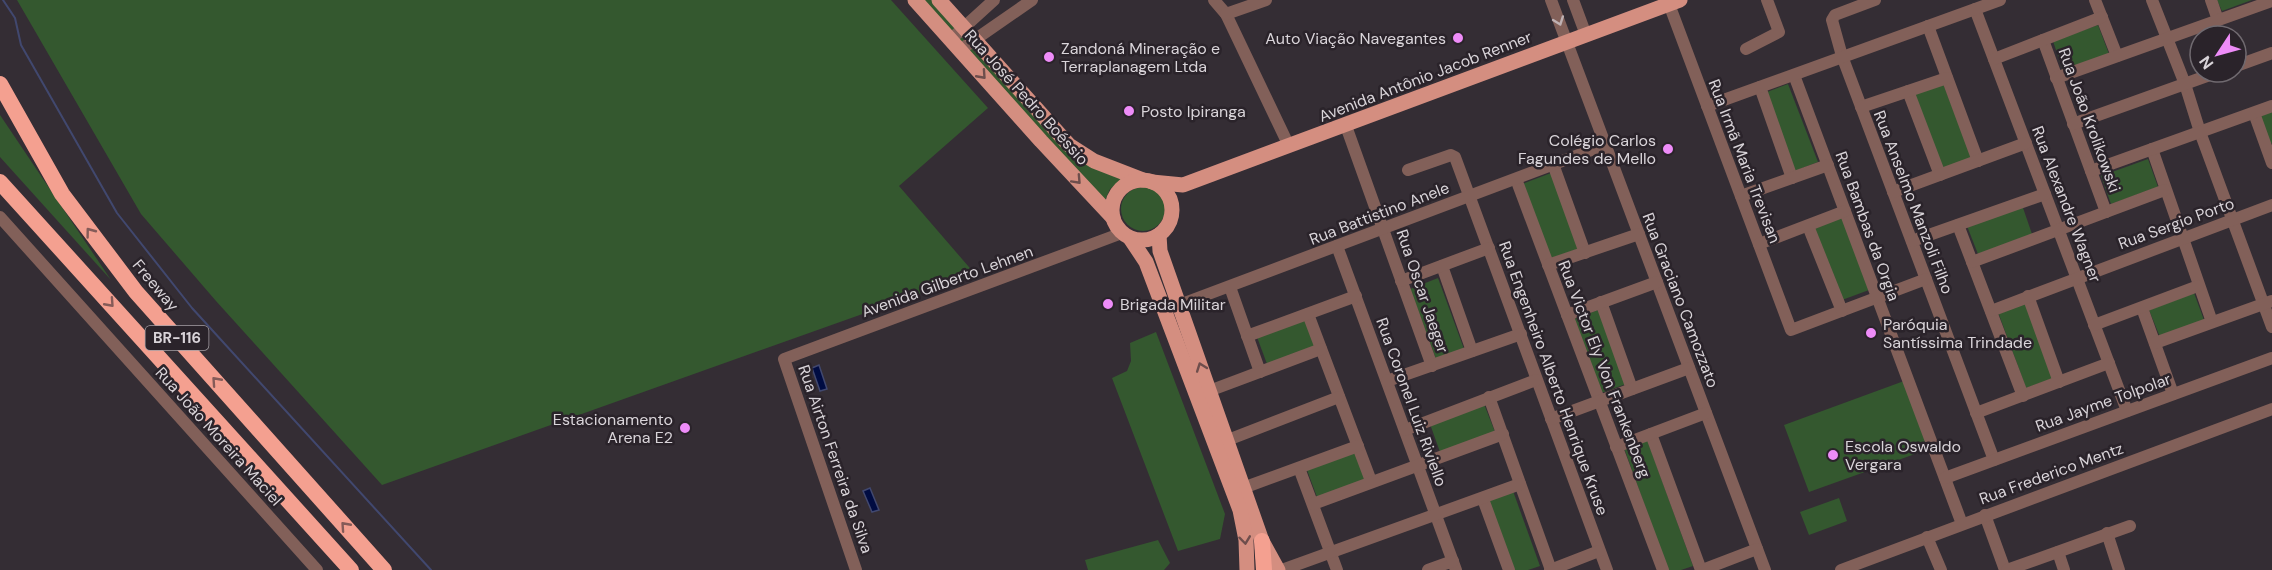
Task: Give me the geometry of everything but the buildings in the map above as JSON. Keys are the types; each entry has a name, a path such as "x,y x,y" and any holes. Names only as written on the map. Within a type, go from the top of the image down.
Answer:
{"highway":[{"name":"Freeway","path":"0,84 62,194 136,292 384,570"},
{"name":"BR-116","path":"0,182 351,570"},
{"path":"1262,541 1264,570"}],"main road":[{"name":"Rua José Pedro Boéssio","path":"915,0 1113,218"},
{"name":"Rua José Pedro Boéssio","path":"939,0 1069,145 1094,161 1148,181"},
{"name":"Avenida Antônio Jacob Renner","path":"1148,181 1183,185 1674,2"},
{"path":"1126,236 1147,240 1160,235 1170,222 1172,212 1171,201 1166,192 1148,181 1125,185 1119,192 1112,209 1113,218 1126,236 1146,262 1172,308"},
{"path":"1171,201 1183,185"},
{"path":"1160,235 1160,251 1172,308 1182,336 1245,509 1280,570"},
{"path":"1182,336 1209,391 1221,442 1243,488 1247,570"}],"street":[{"path":"955,45 963,27 994,0"},
{"path":"955,45 975,40 1032,0"},
{"path":"1214,0 1226,14 1289,146"},
{"path":"1226,14 1266,0"},
{"name":"Rua Graciano Camozzato","path":"1551,0 1765,570"},
{"path":"1574,0 1586,35"},
{"path":"1746,48 1779,33 1767,0"},
{"name":"Rua Anselmo Manzoli Filho","path":"1875,0 1832,17 1842,56 1994,460"},
{"path":"1707,106 2000,0"},
{"path":"2095,0 2117,56"},
{"path":"2152,0 2185,84 2232,220 2268,303 2272,327"},
{"path":"2211,0 2218,20"},
{"path":"2056,78 2272,1"},
{"name":"Rua Irmã Maria Trevisan","path":"1674,2 1707,106 1791,330 1842,311"},
{"name":"Rua Alexandre Wagner","path":"1975,9 2127,411"},
{"path":"1994,59 2102,17"},
{"path":"1928,26 1978,161"},
{"name":"Rua João Krolikowski","path":"2043,40 2106,212"},
{"path":"2248,62 2272,53"},
{"name":"Rua Bambas da Orgia","path":"1794,75 1962,524"},
{"path":"1861,107 1947,78"},
{"path":"2073,124 2188,83"},
{"path":"1760,87 1792,178"},
{"path":"1908,91 1940,175"},
{"path":"2091,171 2272,106"},
{"path":"2254,113 2270,148 2272,163"},
{"name":"Rua Oscar Jaeger","path":"1346,126 1432,366"},
{"path":"1893,192 2026,143"},
{"name":"Rua Battistino Anele","path":"1172,308 1605,145"},
{"path":"2152,148 2212,322"},
{"name":"Rua Engenheiro Alberto Henrique Kruse","path":"1408,170 1453,155 1521,334 1606,570"},
{"path":"1553,164 1585,253"},
{"path":"1741,196 1828,165"},
{"name":"Rua Victor Ely Von Frankenberg","path":"1516,179 1663,570"},
{"path":"1972,262 2165,190"},
{"path":"1912,241 2045,194"},
{"name":"Rua Sergio Porto","path":"1991,310 2272,205"},
{"path":"1759,244 1845,212"},
{"name":"Rua João Moreira Maciel","path":"0,217 317,570"},
{"path":"1958,225 2024,396"},
{"path":"1808,226 1842,311 1926,279"},
{"path":"1548,265 1639,234"},
{"name":"Avenida Gilberto Lehnen","path":"784,359 1126,236"},
{"name":"Rua Coronel Luiz Riviello","path":"1337,246 1454,566"},
{"path":"1401,281 1489,248"},
{"path":"1442,266 1472,351"},
{"path":"1567,315 1657,282"},
{"path":"2094,325 2198,286"},
{"path":"1230,287 1260,372"},
{"path":"1247,336 1356,296"},
{"path":"2028,296 2059,382"},
{"path":"1601,302 1632,389"},
{"path":"2155,343 2268,303"},
{"path":"2142,308 2173,394"},
{"path":"1308,314 1371,481"},
{"path":"1387,381 1521,334"},
{"path":"1209,391 1322,349"},
{"name":"Rua Jayme Tolpolar","path":"1945,478 2272,358"},
{"name":"Rua Airton Ferreira da Silva","path":"784,359 856,570"},
{"path":"1976,413 2109,363"},
{"path":"1551,418 1689,368"},
{"path":"1405,430 1536,380"},
{"path":"1221,442 1340,397"},
{"path":"1489,397 1550,570 1599,551"},
{"name":"Rua Frederico Mentz","path":"1841,570 2272,409"},
{"path":"1616,447 1706,413"},
{"path":"1312,504 1503,434"},
{"path":"1651,434 1701,570 1757,549"},
{"path":"1243,488 1358,446"},
{"path":"1299,468 1337,570"},
{"path":"1280,570 1520,484"},
{"path":"1483,499 1509,570"},
{"path":"1985,515 2006,570 2130,525"},
{"path":"2107,533 2119,570"},
{"path":"1927,537 1941,570"},
{"path":"2058,552 2064,570"},
{"path":"1428,570 1454,566"}],"green space":[{"path":"17,0 891,0 988,108 899,186 975,274 382,485 141,214"},
{"path":"920,0 932,0 1070,153 1124,178 1110,189 1103,205"},
{"path":"2217,0 2252,0 2222,11"},
{"path":"2098,25 2109,54 2063,71 2053,41"},
{"path":"1943,83 1972,159 1943,170 1914,95"},
{"path":"1788,84 1818,162 1792,172 1762,94"},
{"path":"2272,111 2272,143 2265,145 2254,118"},
{"path":"0,115 111,280 0,157"},
{"path":"2148,159 2158,187 2111,204 2101,176"},
{"path":"1551,173 1578,249 1549,259 1522,184"},
{"path":"1143,187 1159,193 1165,209 1159,225 1143,231 1127,225 1121,209 1127,193"},
{"path":"2022,205 2032,234 1978,254 1967,226"},
{"path":"1842,217 1869,290 1842,300 1814,227"},
{"path":"1438,278 1464,349 1436,359 1410,289"},
{"path":"2194,293 2204,320 2160,337 2149,310"},
{"path":"2026,302 2054,378 2026,388 1998,312"},
{"path":"1598,310 1626,384 1601,393 1574,319"},
{"path":"1305,320 1315,347 1267,364 1257,337"},
{"path":"1156,332 1225,514 1220,539 1178,551 1112,378 1127,371 1131,361 1130,343"},
{"path":"1904,381 1929,449 1809,492 1784,425"},
{"path":"1484,404 1495,432 1440,452 1430,424"},
{"path":"1647,439 1693,566 1681,570 1668,570 1624,448"},
{"path":"1355,452 1365,479 1317,497 1307,470"},
{"path":"1513,491 1540,566 1528,570 1514,570 1489,500"},
{"path":"1839,498 1847,521 1809,535 1800,512"},
{"path":"1158,540 1170,563 1164,570 1088,570 1085,560"}],"shaded area":[{"path":"819,365 827,389 820,391 812,368"},
{"path":"870,488 879,510 872,512 863,491"}],"waterway":[{"path":"3,0 15,18 21,45 117,213 192,308 431,570"}],"place":[{"name":"Auto Viação Navegantes","path":"1458,38"},
{"name":"Zandoná Mineração e Terraplanagem Ltda","path":"1049,57"},
{"name":"Posto Ipiranga","path":"1129,111"},
{"name":"Colégio Carlos Fagundes de Mello","path":"1668,149"},
{"name":"Brigada Militar","path":"1108,304"},
{"name":"Paróquia Santíssima Trindade","path":"1871,333"},
{"name":"Estacionamento Arena E2","path":"685,428"},
{"name":"Escola Oswaldo Vergara","path":"1833,455"}]}
